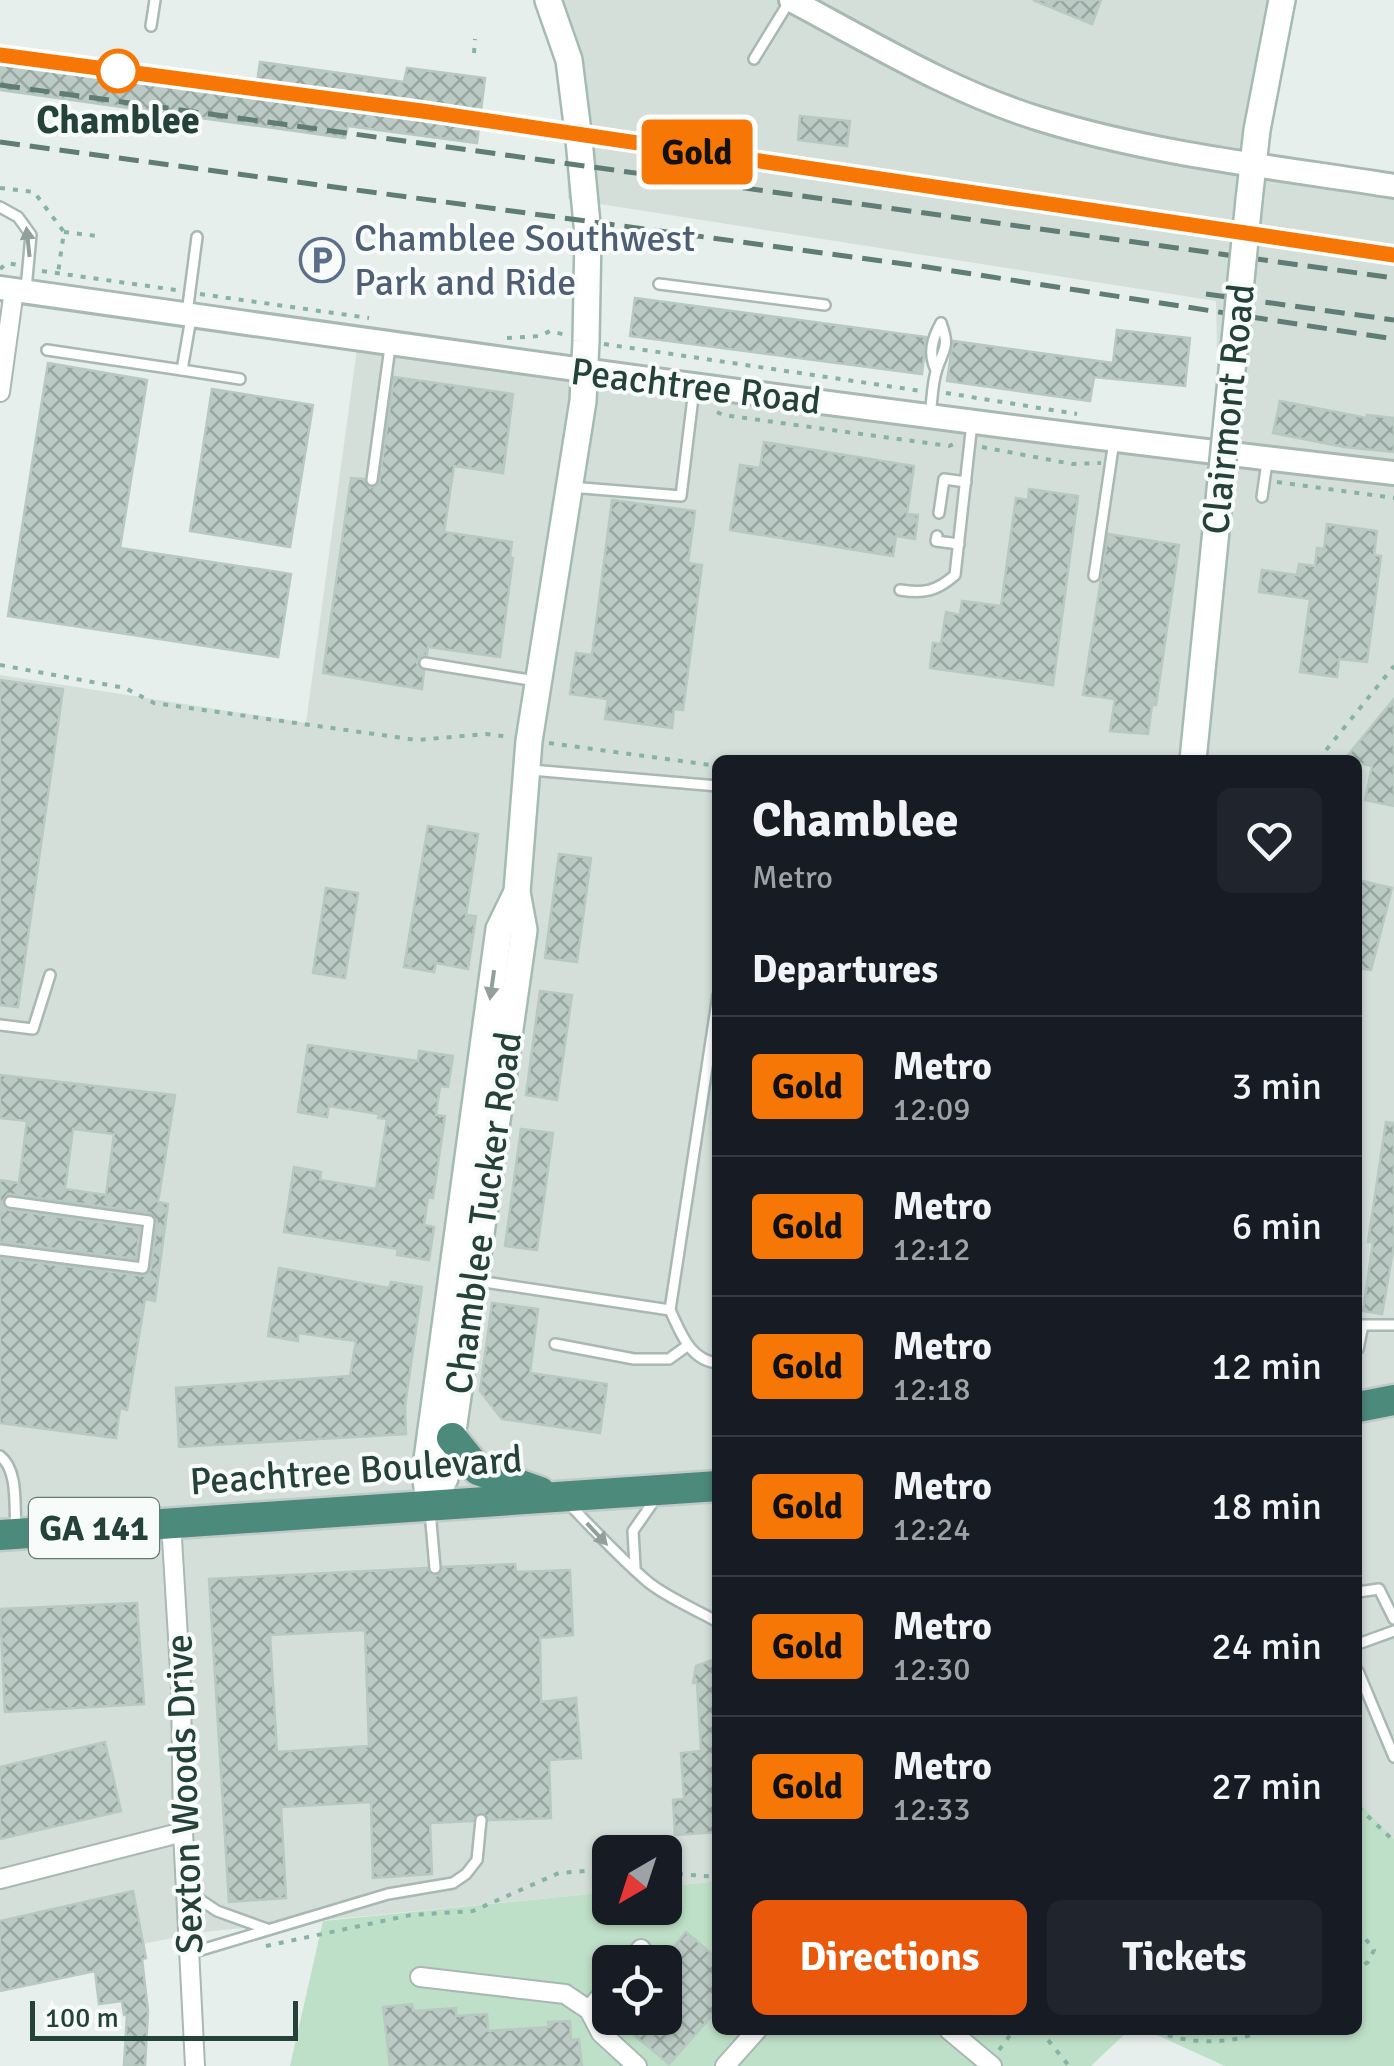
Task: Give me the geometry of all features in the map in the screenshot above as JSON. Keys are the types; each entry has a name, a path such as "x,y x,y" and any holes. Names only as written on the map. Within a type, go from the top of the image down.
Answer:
{"highway":[{"path":"1362,1407 1394,1400"},
{"path":"452,1438 478,1470 560,1497"},
{"name":"Peachtree Boulevard","path":"8,1534 712,1486"}],"main road":[{"name":"Clairmont Road","path":"1194,755 1256,130 1282,0"},
{"name":"Chamblee Tucker Road","path":"430,1507 445,1478 452,1438 524,930 517,892 528,769 585,372 588,235 579,140 568,60 549,1"},
{"name":"Chamblee Tucker Road","path":"430,1507 425,1474 499,928 517,892"}],"street":[{"path":"797,1 914,66 1036,118 1172,152 1394,186"},
{"path":"1,380 13,290"},
{"name":"Peachtree Road","path":"13,290 585,372 1394,473"},
{"name":"Sexton Woods Drive","path":"171,1522 195,2066"},
{"path":"0,1879 183,1832"},
{"path":"420,1977 565,1994 589,2010 601,2033 637,2066"},
{"path":"589,2010 592,2007"},
{"path":"725,2066 753,2035"},
{"path":"958,2035 995,2059"}],"lane":[{"path":"151,26 155,0"},
{"path":"754,59 797,1"},
{"path":"0,207 18,216 31,235 13,290"},
{"path":"182,370 198,236"},
{"path":"659,284 825,306"},
{"path":"372,480 390,344"},
{"path":"48,350 240,379"},
{"path":"930,417 936,370"},
{"path":"570,487 681,496 694,386"},
{"path":"900,590 918,593 939,589 954,575 972,423"},
{"path":"1094,576 1114,441"},
{"path":"1262,497 1267,459"},
{"path":"940,513 944,480 966,482"},
{"path":"936,536 936,542 958,544"},
{"path":"426,663 539,681"},
{"path":"528,769 712,785"},
{"path":"0,1025 33,1028 50,975"},
{"path":"712,1034 670,1310 687,1346 712,1363"},
{"path":"0,1250 143,1268 149,1220 10,1202"},
{"path":"475,1280 670,1310"},
{"path":"1362,1331 1363,1326 1394,1325"},
{"path":"555,1344 634,1359 669,1358 687,1346"},
{"path":"0,1456 12,1472 8,1534"},
{"path":"635,1568 633,1531 664,1490"},
{"path":"560,1497 620,1559 650,1583 712,1619"},
{"path":"430,1507 435,1568"},
{"path":"1362,1592 1379,1590 1394,1619"},
{"path":"1362,1643 1394,1631"},
{"path":"1362,1681 1394,1758"},
{"path":"190,1953 388,1894 452,1884 477,1860 480,1820"},
{"path":"186,1890 217,1911 269,1930"}],"path":[{"path":"474,53 475,39"},
{"path":"0,188 34,192 64,232 58,273"},
{"path":"64,232 97,236"},
{"path":"0,268 7,263"},
{"path":"46,272 170,290"},
{"path":"208,295 378,320"},
{"path":"492,336 540,336 550,331"},
{"path":"628,347 920,390"},
{"path":"947,393 1078,412"},
{"path":"717,412 948,446 956,442"},
{"path":"990,448 1072,464"},
{"path":"0,665 125,688 154,702 417,740 503,735"},
{"path":"1322,755 1394,666"},
{"path":"565,745 712,765"},
{"path":"1362,1811 1394,1841"},
{"path":"256,1948 411,1915 472,1910 560,1873 592,1870"},
{"path":"682,1874 712,1877"},
{"path":"1362,1934 1374,1950 1362,1967"},
{"path":"995,2059 1011,2035"},
{"path":"1044,2035 1069,2066"},
{"path":"1165,2035 1174,2040 1254,2035"}],"shaded area":[{"path":"549,0 1278,0 1247,163 1394,188 1394,1839 1362,1805 1362,755 712,755 712,1882 682,1885 682,1835 592,1835 592,1894 203,1932 0,1972 0,675 306,723 359,334 1219,446 1216,301 568,199 564,51"}],"green space":[{"path":"1362,1805 1394,1839 1394,2066 1225,2066 1157,2035 1362,2035"},
{"path":"712,1882 712,2035 1124,2035 1091,2066 290,2066 323,1921 592,1894 592,1925 682,1925 682,1885"}],"building":[{"path":"1033,0 1101,0 1092,24"},
{"path":"0,48 257,83 260,62 404,82 407,68 485,78 477,143 348,126 345,138 0,90"},
{"path":"800,116 850,121 847,146 798,140"},
{"path":"635,298 926,337 922,374 630,336"},
{"path":"1117,330 1190,338 1185,386 1094,377 1090,401 947,381 953,341 1113,363"},
{"path":"48,363 147,380 120,548 291,574 278,657 8,616"},
{"path":"394,377 513,394 503,473 454,466 444,532 512,542 500,657 428,647 427,655 419,657 417,663 424,671 422,689 323,673 351,478 364,479 370,488 379,484"},
{"path":"212,389 313,405 290,547 190,531"},
{"path":"1280,401 1367,418 1394,418 1394,452 1273,433"},
{"path":"764,442 914,466 907,514 918,515 915,539 896,536 893,556 730,530 740,465 760,468"},
{"path":"1029,489 1078,496 1053,685 930,668 933,643 941,644 946,612 960,615 962,601 1001,606 1016,498 1028,500"},
{"path":"612,500 695,511 688,563 702,565 683,710 674,709 672,728 605,719 608,699 570,694 576,653 592,655"},
{"path":"1327,524 1377,531 1374,555 1381,556 1367,662 1339,659 1337,677 1300,672 1310,599 1259,592 1262,570 1297,575 1299,564 1315,566 1317,548 1324,549"},
{"path":"1108,534 1179,545 1156,705 1152,705 1148,734 1110,731 1115,699 1083,695"},
{"path":"0,680 63,689 18,1007 0,1005"},
{"path":"1394,699 1394,806 1365,800 1372,766 1362,764 1362,755 1348,755"},
{"path":"428,826 478,834 466,915 476,916 468,969 436,963 434,972 404,967"},
{"path":"559,854 591,858 577,962 545,958"},
{"path":"1362,881 1392,888 1371,970 1362,969"},
{"path":"326,888 358,893 345,978 313,973"},
{"path":"540,991 572,995 557,1100 526,1095"},
{"path":"308,1045 418,1061 419,1051 453,1056 448,1087 440,1086 436,1115 445,1116 433,1198 428,1197 424,1225 434,1227 429,1260 397,1255 398,1249 284,1232 294,1167 321,1172 320,1180 376,1189 387,1119 378,1118 379,1114 329,1106 327,1117 298,1112"},
{"path":"0,1075 175,1095 158,1202 168,1204 155,1301 145,1299 127,1410 120,1408 116,1438 0,1423 0,1258 145,1276 151,1269 157,1222 150,1213 8,1194 2,1202 9,1210 140,1228 136,1259 0,1242 0,1180 19,1183 27,1121 0,1118","holes":["73,1129 114,1134 106,1195 65,1189"]},
{"path":"1386,1122 1394,1123 1394,1245 1382,1314 1363,1311 1373,1242 1368,1242"},
{"path":"521,1129 553,1133 537,1250 505,1246"},
{"path":"279,1268 389,1288 391,1282 422,1287 405,1406 406,1434 179,1447 176,1388 350,1376 356,1341 298,1333 298,1341 268,1336"},
{"path":"492,1303 538,1309 530,1373 607,1384 600,1433 502,1419 480,1391"},
{"path":"515,1564 516,1572 570,1570 573,1635 540,1638 541,1702 576,1698 581,1758 549,1760 551,1818 489,1820 481,1812 473,1821 430,1823 432,1874 373,1878 371,1802 281,1807 286,1898 229,1902 209,1579 427,1568 435,1576 443,1567","holes":["365,1630 369,1746 277,1752 270,1635"]},
{"path":"137,1603 144,1704 5,1712 0,1609"},
{"path":"712,1660 712,1832 675,1835 673,1800 684,1799 681,1753 701,1751 697,1683 693,1683 696,1666"},
{"path":"105,1742 121,1811 0,1839 0,1767"},
{"path":"133,1891 146,1958 142,1959 148,2011 145,2066 124,2065 127,2015 122,2001 99,2004 95,1971 0,1991 0,1921"},
{"path":"686,1932 712,1954 712,2016 669,2064 634,2035 682,2035 682,1945 675,1945"},
{"path":"412,2004 413,2011 456,2008 456,2016 487,2014 488,2031 549,2027 548,2022 570,2021 571,2040 579,2039 582,2066 390,2066 383,2007"}],"railway":[{"path":"0,55 422,111 1394,255"},
{"path":"0,85 1394,278"},
{"path":"0,142 927,267 1394,339"},
{"path":"1206,294 1394,320"}],"metro line":[{"name":"Gold","path":"0,55 422,111 1394,255"}],"place":[{"name":"Chamblee","path":"118,71"},
{"name":"Chamblee Southwest Park and Ride","path":"322,260"}]}
